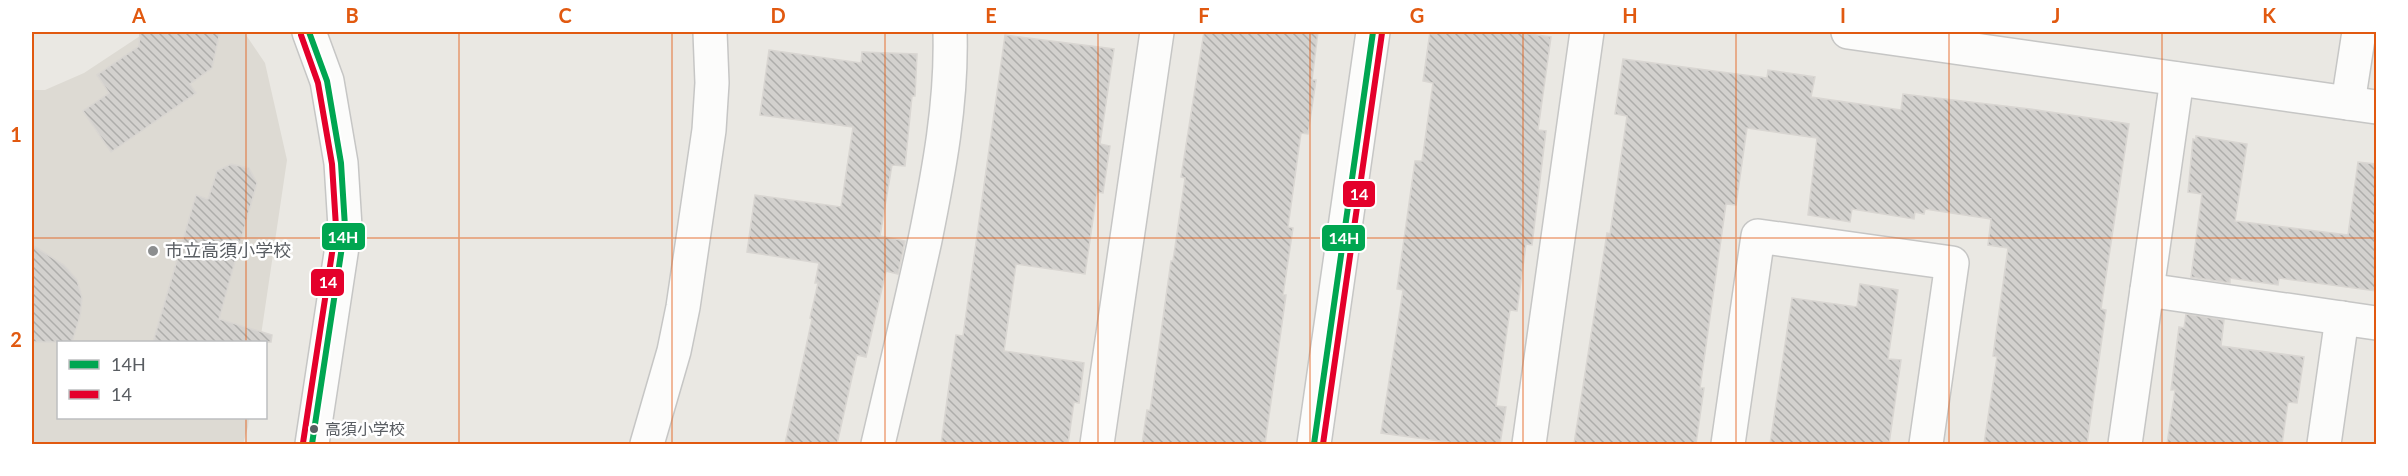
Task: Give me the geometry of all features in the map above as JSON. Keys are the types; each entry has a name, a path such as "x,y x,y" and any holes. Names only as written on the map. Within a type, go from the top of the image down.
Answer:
{"street":[{"path":"309,32 327,81 341,163 345,227 312,444"},
{"path":"647,444 674,351 685,296 709,130 712,83 710,32"},
{"path":"878,444 909,316 936,186 949,101 950,32"},
{"path":"1097,444 1157,32"},
{"path":"1314,444 1373,32"},
{"path":"1529,444 1587,32"},
{"path":"1848,32 2362,105 2359,32"},
{"path":"2125,444 2177,79"},
{"path":"1728,444 1758,236 1952,262 1926,444"},
{"path":"2147,290 2376,323"},
{"path":"2324,444 2342,318"}],"shaded area":[{"name":"市立高須小学校","path":"141,32 244,32 265,63 287,160 260,341 57,341 57,419 249,419 248,427 243,444 32,444 32,90 45,90 84,73 140,36"}],"building":[{"path":"140,32 220,32 212,68 190,84 196,93 111,152 83,111 109,93 97,75 139,46"},
{"path":"1204,32 1318,32 1312,80 1316,80 1308,134 1301,133 1288,227 1293,228 1283,295 1286,295 1265,444 1142,444 1147,410 1150,411 1171,261 1173,261 1185,178 1181,177"},
{"path":"1430,32 1516,32 1551,37 1538,130 1546,131 1532,245 1526,244 1517,311 1510,310 1496,406 1506,407 1500,444 1462,444 1381,433 1403,290 1397,289 1415,161 1422,161 1433,83 1423,81"},
{"path":"1005,35 1114,49 1100,144 1110,146 1103,193 1097,192 1085,274 1016,264 1004,351 1084,363 1079,403 1074,402 1068,444 941,444 956,335 963,336"},
{"path":"769,50 861,63 862,52 917,54 915,96 912,96 905,166 892,165 880,236 905,241 898,274 886,271 866,357 857,355 837,444 785,444 812,319 810,318 818,283 815,283 819,263 747,252 755,195 841,207 853,127 760,115"},
{"path":"1623,59 1767,78 1768,70 1815,77 1811,97 1901,110 1903,94 2030,109 2129,124 2101,309 2106,310 2087,444 1984,444 1997,357 1993,356 2008,248 1988,245 1991,219 1925,209 1924,214 1915,212 1914,219 1852,209 1850,222 1808,215 1817,138 1747,128 1736,205 1726,204 1700,388 1704,388 1696,444 1574,444 1607,233 1610,234 1627,116 1615,114"},
{"path":"2196,136 2247,144 2235,221 2348,235 2358,162 2376,164 2376,291 2279,278 2278,285 2230,278 2230,283 2191,277 2202,194 2188,192 2193,139 2196,140"},
{"path":"231,164 249,168 257,183 219,319 272,335 271,342 153,341 196,195 208,199 217,171"},
{"path":"32,245 64,265 77,280 82,298 80,316 72,341 32,342"},
{"path":"1860,284 1898,290 1888,359 1901,360 1889,444 1770,444 1792,298 1857,307"},
{"path":"2186,314 2224,320 2221,346 2304,357 2297,403 2288,402 2282,444 2167,444 2175,390 2171,390 2179,327 2184,328"}],"transit line":[{"name":"14H","path":"309,32 327,81 341,163 345,227 312,444"},
{"name":"14H","path":"1314,444 1373,32"},
{"name":"14","path":"1323,444 1382,33"},
{"name":"14","path":"301,35 318,83 332,164 336,227 303,443"}],"place":[{"name":"市立高須小学校","path":"153,251"},
{"name":"高須小学校","path":"314,429"}]}
